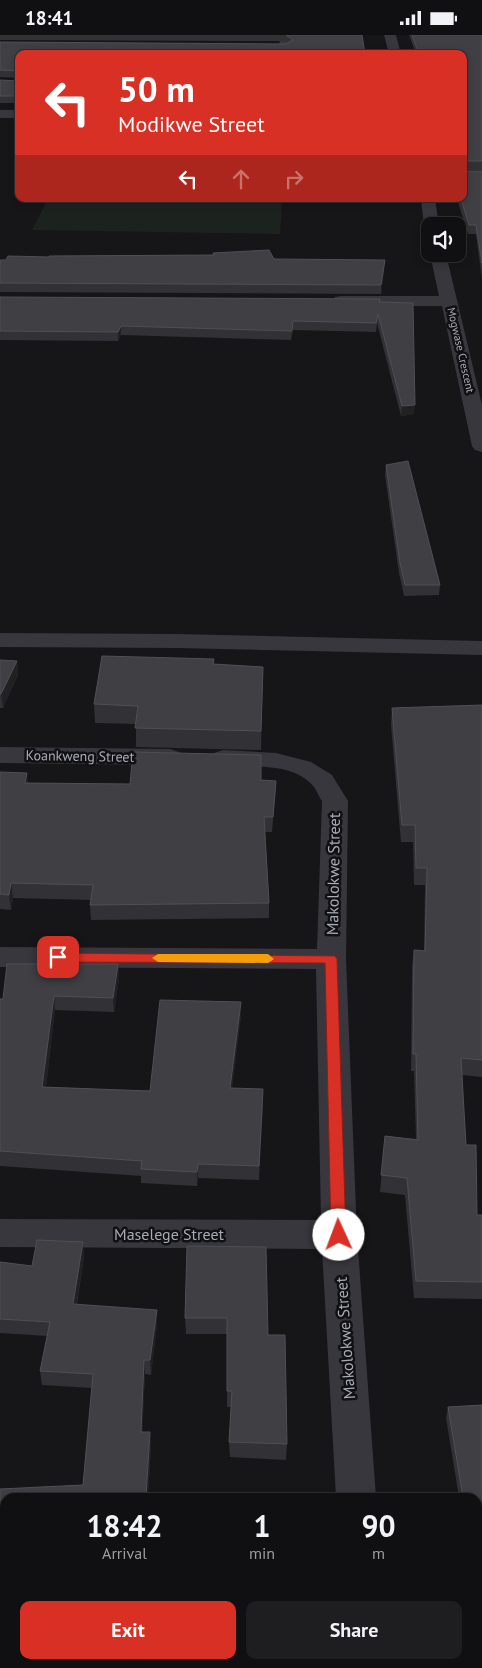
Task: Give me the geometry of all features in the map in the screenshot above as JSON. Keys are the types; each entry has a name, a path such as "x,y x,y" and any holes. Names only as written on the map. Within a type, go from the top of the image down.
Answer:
{"street":[{"path":"390,35 394,50"},
{"path":"0,114 15,114"},
{"path":"428,202 431,217"},
{"name":"Mogwase Crescent","path":"440,262 482,446"},
{"path":"330,301 450,301"},
{"path":"0,640 196,641 482,648"},
{"name":"Koankweng Street","path":"0,755 245,758 279,762 309,769"},
{"name":"Makolokwe Street","path":"309,769 325,782 335,801 331,959 339,1235 356,1493"},
{"path":"0,957 331,959"},
{"name":"Maselege Street","path":"0,1233 339,1235"}],"shaded area":[{"path":"46,202 282,202 280,234 32,230"}],"building":[{"path":"286,35 362,35 364,50 15,50 15,71 0,70 0,42 285,44 293,40"},
{"path":"412,35 482,35 482,161 467,161 467,50 418,50"},
{"path":"0,80 15,81 15,96 0,96"},
{"path":"467,171 482,171 482,263 476,225 469,225 462,202 467,202"},
{"path":"269,250 274,259 385,260 381,285 0,283 0,260 6,260 8,256 214,255 213,253"},
{"path":"0,297 380,299 379,302 413,303 415,405 402,406 378,314 376,323 293,321 292,331 121,326 118,332 0,331"},
{"path":"408,461 440,585 405,585 386,465"},
{"path":"102,656 214,659 213,664 263,667 261,731 135,728 138,706 94,704"},
{"path":"0,660 17,661 1,694 0,694"},
{"path":"482,705 482,1060 461,1058 466,1145 476,1145 477,1215 482,1215 482,1282 416,1281 407,1178 381,1175 385,1136 418,1140 416,1054 413,1054 414,950 425,951 427,868 416,868 415,825 402,825 392,708"},
{"path":"133,752 261,755 261,780 276,781 273,817 264,817 269,903 90,905 93,885 11,883 9,895 0,894 0,772 27,773 25,783 130,784"},
{"path":"7,964 118,964 113,998 54,996 42,1087 150,1091 160,1000 241,1002 230,1088 263,1089 259,1166 198,1164 197,1172 141,1169 142,1161 0,1151 0,999 3,999"},
{"path":"37,1240 83,1242 73,1304 157,1310 150,1360 144,1360 141,1432 150,1432 146,1493 0,1493 0,1489 83,1485 93,1374 40,1371 50,1322 0,1319 0,1262 32,1266"},
{"path":"187,1246 266,1247 268,1335 285,1335 287,1444 229,1442 232,1391 227,1391 227,1318 185,1318"},
{"path":"482,1405 482,1493 462,1493 448,1407"}],"slow traffic":[{"path":"158,958 268,959"}],"route":[{"path":"58,957 331,959 339,1235"}]}
